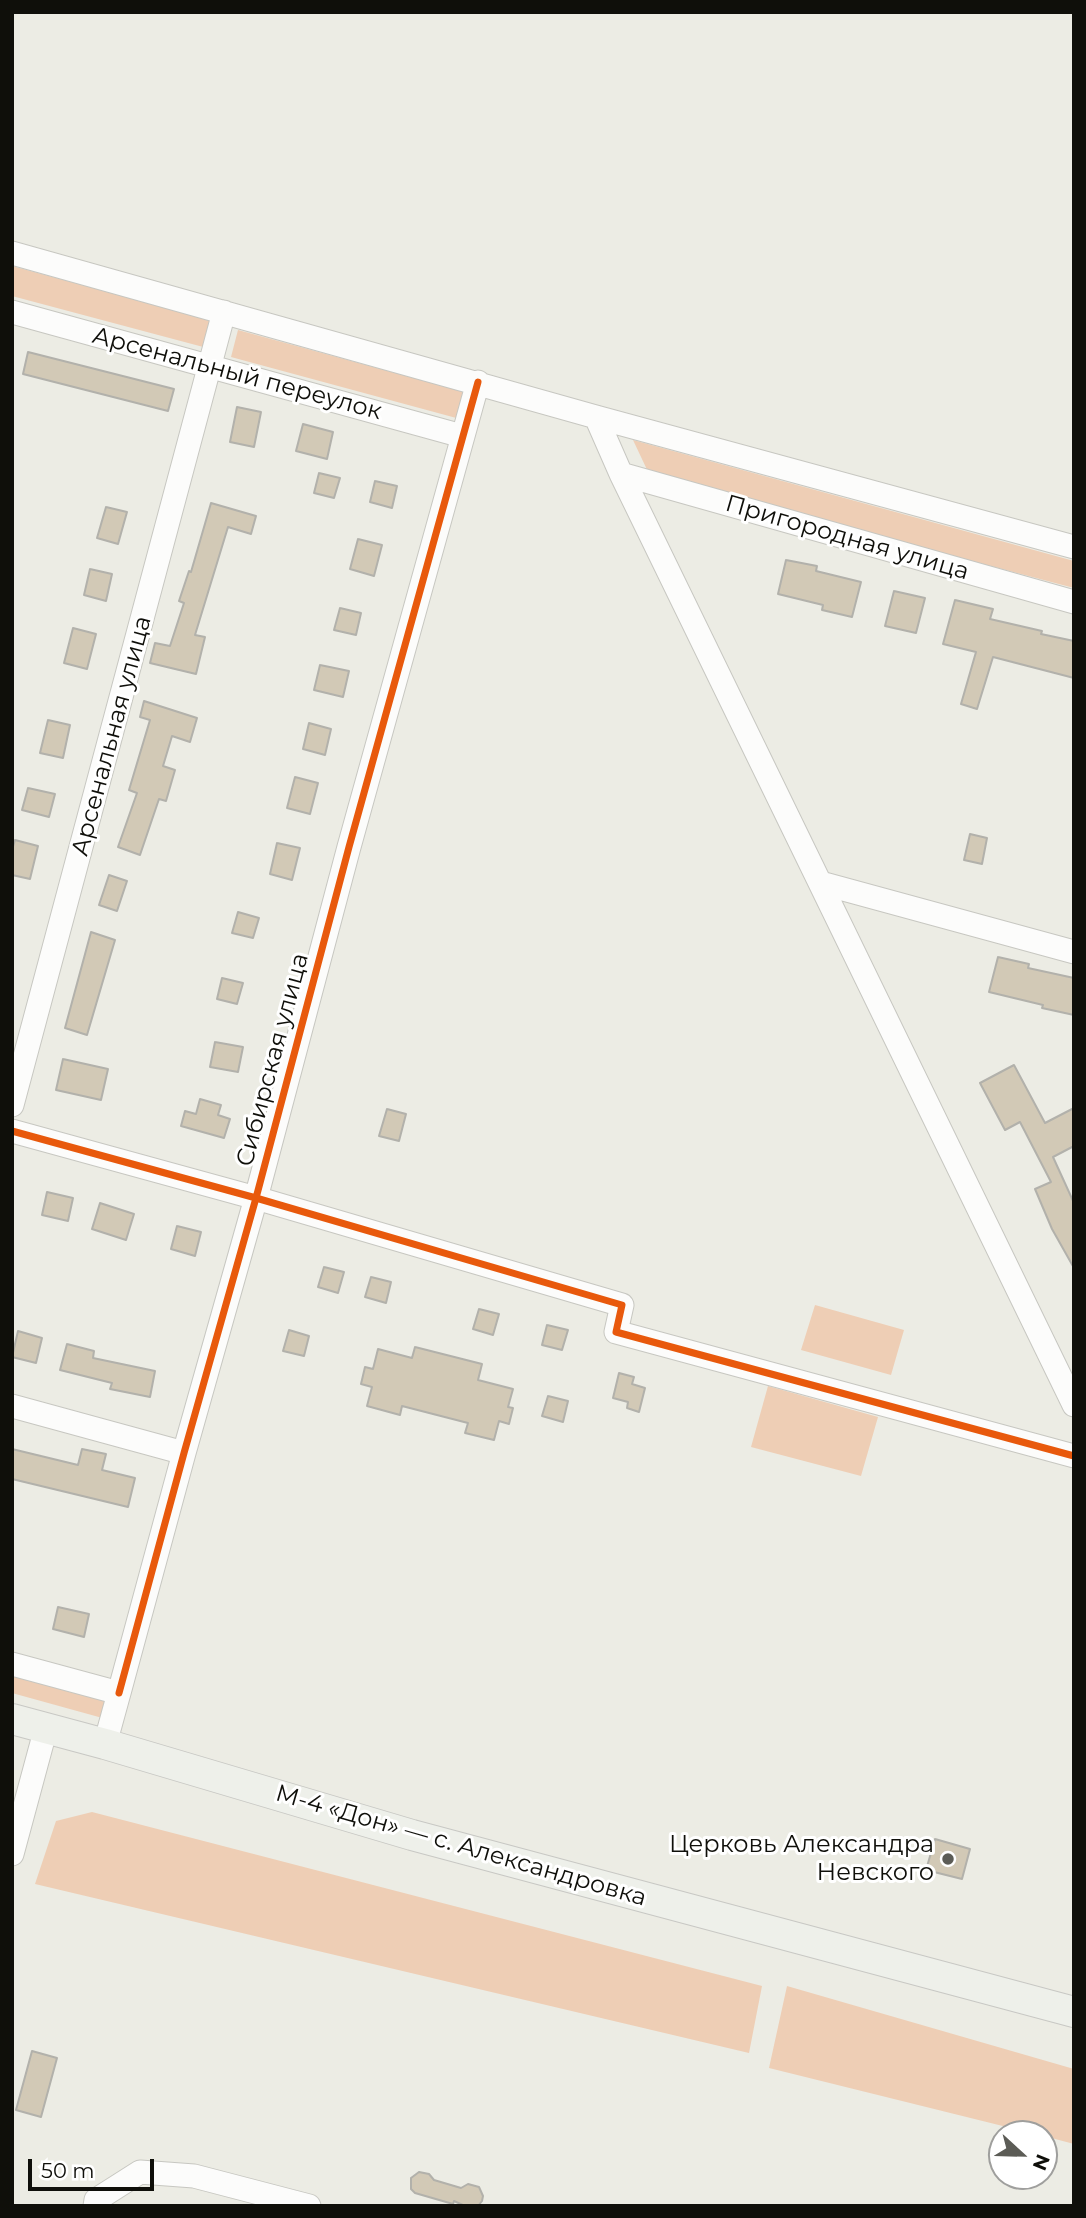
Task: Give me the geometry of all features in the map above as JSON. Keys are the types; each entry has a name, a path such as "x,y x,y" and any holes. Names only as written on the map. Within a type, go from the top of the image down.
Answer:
{"main road":[{"name":"М-4 «Дон» — с. Александровка","path":"12,1719 412,1835 1074,2011"}],"street":[{"path":"12,253 1074,548"},
{"name":"Арсенальный переулок","path":"12,312 462,436"},
{"name":"Арсенальная улица","path":"12,1105 224,312"},
{"name":"Сибирская улица","path":"105,1744 478,382"},
{"path":"597,417 621,474 1074,1405"},
{"name":"Пригородная улица","path":"621,474 1074,602"},
{"path":"821,883 1074,952"},
{"path":"12,1130 622,1305 616,1332 1074,1456"},
{"path":"12,1406 184,1453"},
{"path":"12,1664 119,1693"},
{"path":"12,1854 46,1728"},
{"path":"95,2206 96,2200 140,2172 194,2176 309,2206"}],"shaded area":[{"path":"12,266 212,320 207,348 12,296"},
{"path":"238,330 465,392 460,419 231,357"},
{"path":"633,440 1074,561 1074,588 650,476"},
{"path":"815,1305 904,1330 891,1375 801,1350"},
{"path":"768,1386 878,1417 861,1476 751,1447"},
{"path":"12,1672 111,1699 106,1719 12,1693"},
{"path":"92,1812 762,1986 749,2053 35,1884 56,1821"},
{"path":"787,1986 1074,2069 1074,2144 1058,2140 1058,2120 988,2120 988,2122 769,2068"}],"building":[{"path":"28,352 174,389 168,411 23,374"},
{"path":"237,407 261,412 254,447 230,442"},
{"path":"303,424 333,432 327,459 296,451"},
{"path":"319,473 340,478 334,498 314,493"},
{"path":"375,481 397,486 392,508 370,502"},
{"path":"211,503 256,516 251,534 228,527 195,635 205,637 196,674 150,663 155,643 170,646 184,603 179,601 189,571 191,572"},
{"path":"106,507 127,512 118,544 97,538"},
{"path":"358,539 382,545 374,576 350,569"},
{"path":"786,560 817,566 816,571 861,582 852,617 822,610 823,605 778,594"},
{"path":"90,569 112,574 106,601 84,595"},
{"path":"894,591 925,598 916,633 885,626"},
{"path":"955,600 993,609 990,619 1074,641 1074,678 993,657 977,709 961,704 976,652 943,644"},
{"path":"340,608 361,613 356,635 334,630"},
{"path":"73,628 96,634 87,669 64,663"},
{"path":"320,665 349,671 343,697 314,690"},
{"path":"144,701 197,718 190,742 172,736 163,766 175,770 166,801 159,799 140,855 118,847 137,793 129,790 150,720 140,717"},
{"path":"48,720 70,725 63,758 40,753"},
{"path":"309,723 331,729 325,755 303,749"},
{"path":"295,777 318,783 310,814 287,808"},
{"path":"28,788 55,794 49,817 22,810"},
{"path":"970,834 987,838 982,864 964,860"},
{"path":"15,840 38,846 30,879 12,875 12,850"},
{"path":"277,843 300,848 292,880 270,874"},
{"path":"109,875 127,881 117,911 99,905"},
{"path":"238,912 259,918 253,938 232,933"},
{"path":"91,932 115,940 87,1035 65,1028"},
{"path":"998,957 1029,964 1028,968 1074,978 1074,1015 989,992"},
{"path":"222,978 243,983 237,1004 217,999"},
{"path":"215,1042 243,1047 238,1072 210,1067"},
{"path":"63,1059 108,1069 101,1100 56,1090"},
{"path":"1014,1065 1045,1123 1074,1108 1074,1146 1053,1157 1074,1203 1074,1268 1052,1229 1035,1189 1051,1182 1020,1122 1005,1130 980,1083"},
{"path":"200,1099 221,1105 218,1115 230,1119 224,1138 181,1126 185,1111 196,1114"},
{"path":"387,1109 406,1114 399,1141 379,1136"},
{"path":"47,1192 73,1198 68,1221 42,1215"},
{"path":"100,1203 134,1214 126,1240 92,1229"},
{"path":"177,1226 201,1232 195,1256 171,1249"},
{"path":"324,1267 344,1272 338,1293 318,1287"},
{"path":"371,1277 391,1282 386,1303 365,1297"},
{"path":"479,1309 499,1314 493,1335 473,1329"},
{"path":"547,1325 568,1330 562,1350 542,1345"},
{"path":"289,1330 309,1336 304,1356 283,1351"},
{"path":"18,1331 42,1338 36,1363 12,1357"},
{"path":"67,1344 94,1351 93,1358 155,1371 150,1397 110,1389 112,1383 60,1370"},
{"path":"415,1347 482,1364 478,1380 513,1389 508,1407 513,1408 509,1424 499,1421 494,1440 465,1433 468,1423 402,1406 400,1415 367,1406 372,1387 361,1384 365,1367 373,1369 378,1349 412,1358"},
{"path":"619,1373 634,1377 632,1384 645,1388 639,1412 627,1408 628,1402 613,1398"},
{"path":"548,1396 568,1401 563,1422 542,1416"},
{"path":"12,1449 78,1465 82,1449 106,1454 102,1470 135,1478 128,1507 12,1479"},
{"path":"58,1607 89,1614 84,1637 53,1629"},
{"name":"Церковь Александра Невского","path":"935,1839 970,1849 962,1879 926,1870"},
{"path":"32,2051 57,2058 41,2117 16,2110"},
{"path":"419,2172 429,2174 434,2180 461,2188 468,2184 479,2187 482,2201 478,2206 465,2206 415,2193 411,2189 411,2178"}],"cycle path":[{"path":"119,1693 478,382"},
{"path":"12,1131 256,1198 622,1305 616,1332 1074,1456"}],"place":[{"name":"Церковь Александра Невского","path":"948,1859"}]}
